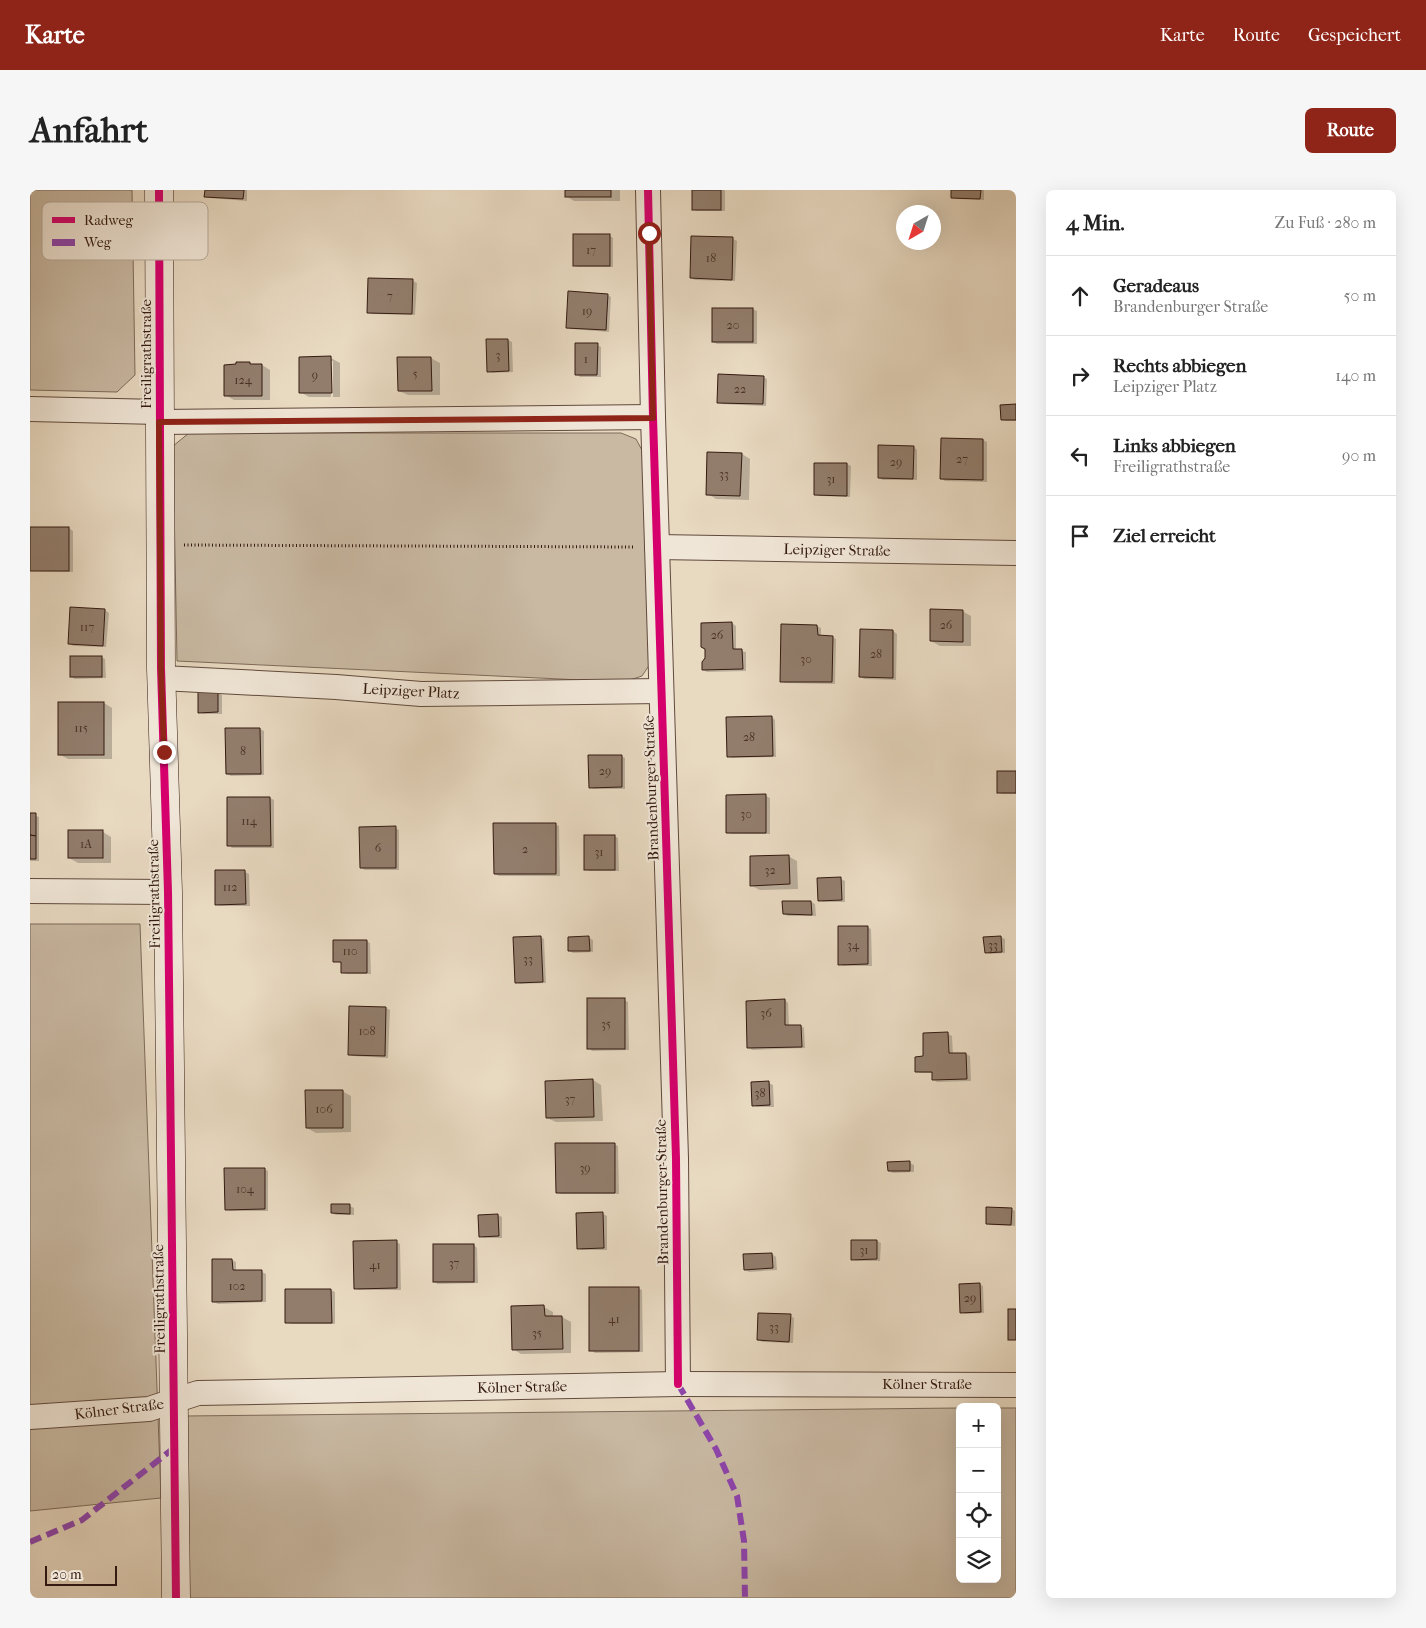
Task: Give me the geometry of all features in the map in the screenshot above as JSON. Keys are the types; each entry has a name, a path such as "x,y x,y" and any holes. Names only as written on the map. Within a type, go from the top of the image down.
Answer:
{"street":[{"name":"Brandenburger Straße","path":"648,190 653,418 676,1158 678,1384"},
{"name":"Freiligrathstraße","path":"159,260 162,678 168,892 176,1598"},
{"path":"30,409 159,417 653,418"},
{"name":"Leipziger Straße","path":"657,547 1016,553"},
{"name":"Leipziger Platz","path":"162,678 336,687 421,694 661,691"},
{"path":"30,891 168,892"},
{"name":"Kölner Straße","path":"30,1417 149,1409 198,1393 678,1384 1016,1385"}],"path":[{"path":"161,544 657,547"}],"shaded area":[{"path":"30,190 132,190 132,202 42,202 42,260 133,260 135,375 117,392 30,390"},
{"path":"189,433 621,433 636,439 643,452 650,664 642,676 624,682 177,661 173,446"},
{"path":"30,924 140,924 161,1498 30,1511"},
{"path":"956,1408 956,1583 1001,1583 1001,1408 1016,1408 1016,1598 186,1598 185,1416"}],"building":[{"path":"205,190 244,190 243,199 204,197"},
{"path":"565,190 611,190 611,197 565,197"},
{"path":"692,190 721,190 721,210 692,210"},
{"path":"951,190 981,190 980,199 951,198"},
{"path":"573,234 610,234 610,266 573,266"},
{"path":"691,236 733,237 732,280 690,278"},
{"path":"368,278 413,279 412,314 367,313"},
{"path":"568,291 608,294 606,330 566,328"},
{"path":"712,308 753,308 753,342 712,342"},
{"path":"486,339 508,339 509,371 487,372"},
{"path":"575,343 598,343 597,375 575,375"},
{"path":"331,356 332,393 299,393 299,357"},
{"path":"397,357 431,357 432,391 398,391"},
{"path":"236,362 262,364 262,396 224,396 224,365 236,364"},
{"path":"718,374 764,376 763,404 717,403"},
{"path":"1016,404 1016,420 1001,420 1000,405"},
{"path":"941,438 983,439 983,480 940,479"},
{"path":"878,445 914,446 913,479 878,478"},
{"path":"707,452 742,453 740,496 706,495"},
{"path":"814,463 847,463 847,496 814,495"},
{"path":"30,527 69,527 69,571 30,571"},
{"path":"70,607 105,609 103,646 68,644"},
{"path":"930,609 963,610 963,642 930,641"},
{"path":"732,622 733,649 742,649 743,669 702,670 705,649 701,647 701,623"},
{"path":"781,624 817,625 818,635 833,636 832,682 780,682"},
{"path":"860,629 893,630 893,678 859,677"},
{"path":"70,656 102,656 102,677 70,677"},
{"path":"198,692 218,692 218,712 198,713"},
{"path":"58,702 104,702 104,755 58,755"},
{"path":"772,716 773,756 727,757 726,717"},
{"path":"225,728 260,728 261,774 226,774"},
{"path":"588,755 622,755 622,787 589,788"},
{"path":"997,771 1016,771 1016,793 997,793"},
{"path":"766,794 766,833 726,833 726,795"},
{"path":"227,797 270,797 271,846 227,846"},
{"path":"30,813 36,813 36,836 30,835"},
{"path":"493,823 556,823 556,874 494,874"},
{"path":"396,826 396,868 360,868 359,827"},
{"path":"68,830 103,830 103,858 68,858"},
{"path":"30,835 36,836 36,859 30,859"},
{"path":"584,835 615,835 615,870 584,870"},
{"path":"789,855 790,884 750,886 750,856"},
{"path":"215,870 245,870 246,904 215,905"},
{"path":"841,877 842,900 818,901 817,878"},
{"path":"782,901 811,901 812,915 783,914"},
{"path":"838,926 868,926 868,964 838,965"},
{"path":"541,936 543,982 515,983 513,937"},
{"path":"589,936 590,951 568,951 568,937"},
{"path":"1001,936 1002,952 985,953 983,937"},
{"path":"333,940 367,940 367,973 341,973 341,962 333,962"},
{"path":"587,998 625,998 625,1049 587,1049"},
{"path":"785,999 785,1025 801,1025 802,1047 747,1048 746,1001"},
{"path":"349,1006 386,1007 385,1056 348,1055"},
{"path":"948,1032 949,1053 966,1053 967,1079 932,1080 932,1072 915,1072 915,1057 923,1056 923,1033"},
{"path":"593,1079 594,1117 546,1118 545,1081"},
{"path":"769,1081 770,1105 752,1106 751,1082"},
{"path":"305,1090 343,1090 343,1128 306,1128"},
{"path":"555,1143 615,1143 615,1193 556,1193"},
{"path":"910,1161 910,1171 888,1171 887,1162"},
{"path":"224,1168 265,1168 265,1209 225,1210"},
{"path":"331,1204 350,1204 350,1214 331,1213"},
{"path":"986,1207 1012,1208 1011,1225 986,1224"},
{"path":"603,1212 604,1248 577,1249 576,1213"},
{"path":"498,1214 499,1236 479,1237 478,1215"},
{"path":"397,1240 397,1288 354,1289 353,1241"},
{"path":"851,1240 877,1240 877,1259 851,1260"},
{"path":"433,1244 474,1244 474,1282 433,1282"},
{"path":"772,1253 773,1268 744,1270 743,1254"},
{"path":"212,1259 232,1259 233,1270 262,1270 262,1301 212,1302"},
{"path":"980,1283 981,1312 960,1313 959,1284"},
{"path":"589,1287 639,1287 639,1351 589,1351"},
{"path":"285,1289 331,1289 332,1323 285,1323"},
{"path":"544,1305 545,1316 562,1316 563,1349 512,1350 511,1306"},
{"path":"1008,1309 1016,1309 1016,1340 1008,1340"},
{"path":"758,1313 791,1314 789,1342 757,1340"}],"marked path":[{"path":"678,1384 716,1449 737,1496 744,1541 745,1598"},
{"path":"30,1542 82,1520 174,1448"}],"cycle path":[{"path":"159,190 159,202"},
{"path":"648,190 653,417 676,1158 678,1384"},
{"path":"159,260 161,668 168,892 176,1598"}],"route":[{"path":"164,752 161,668 159,422 653,418 649,233"}]}
